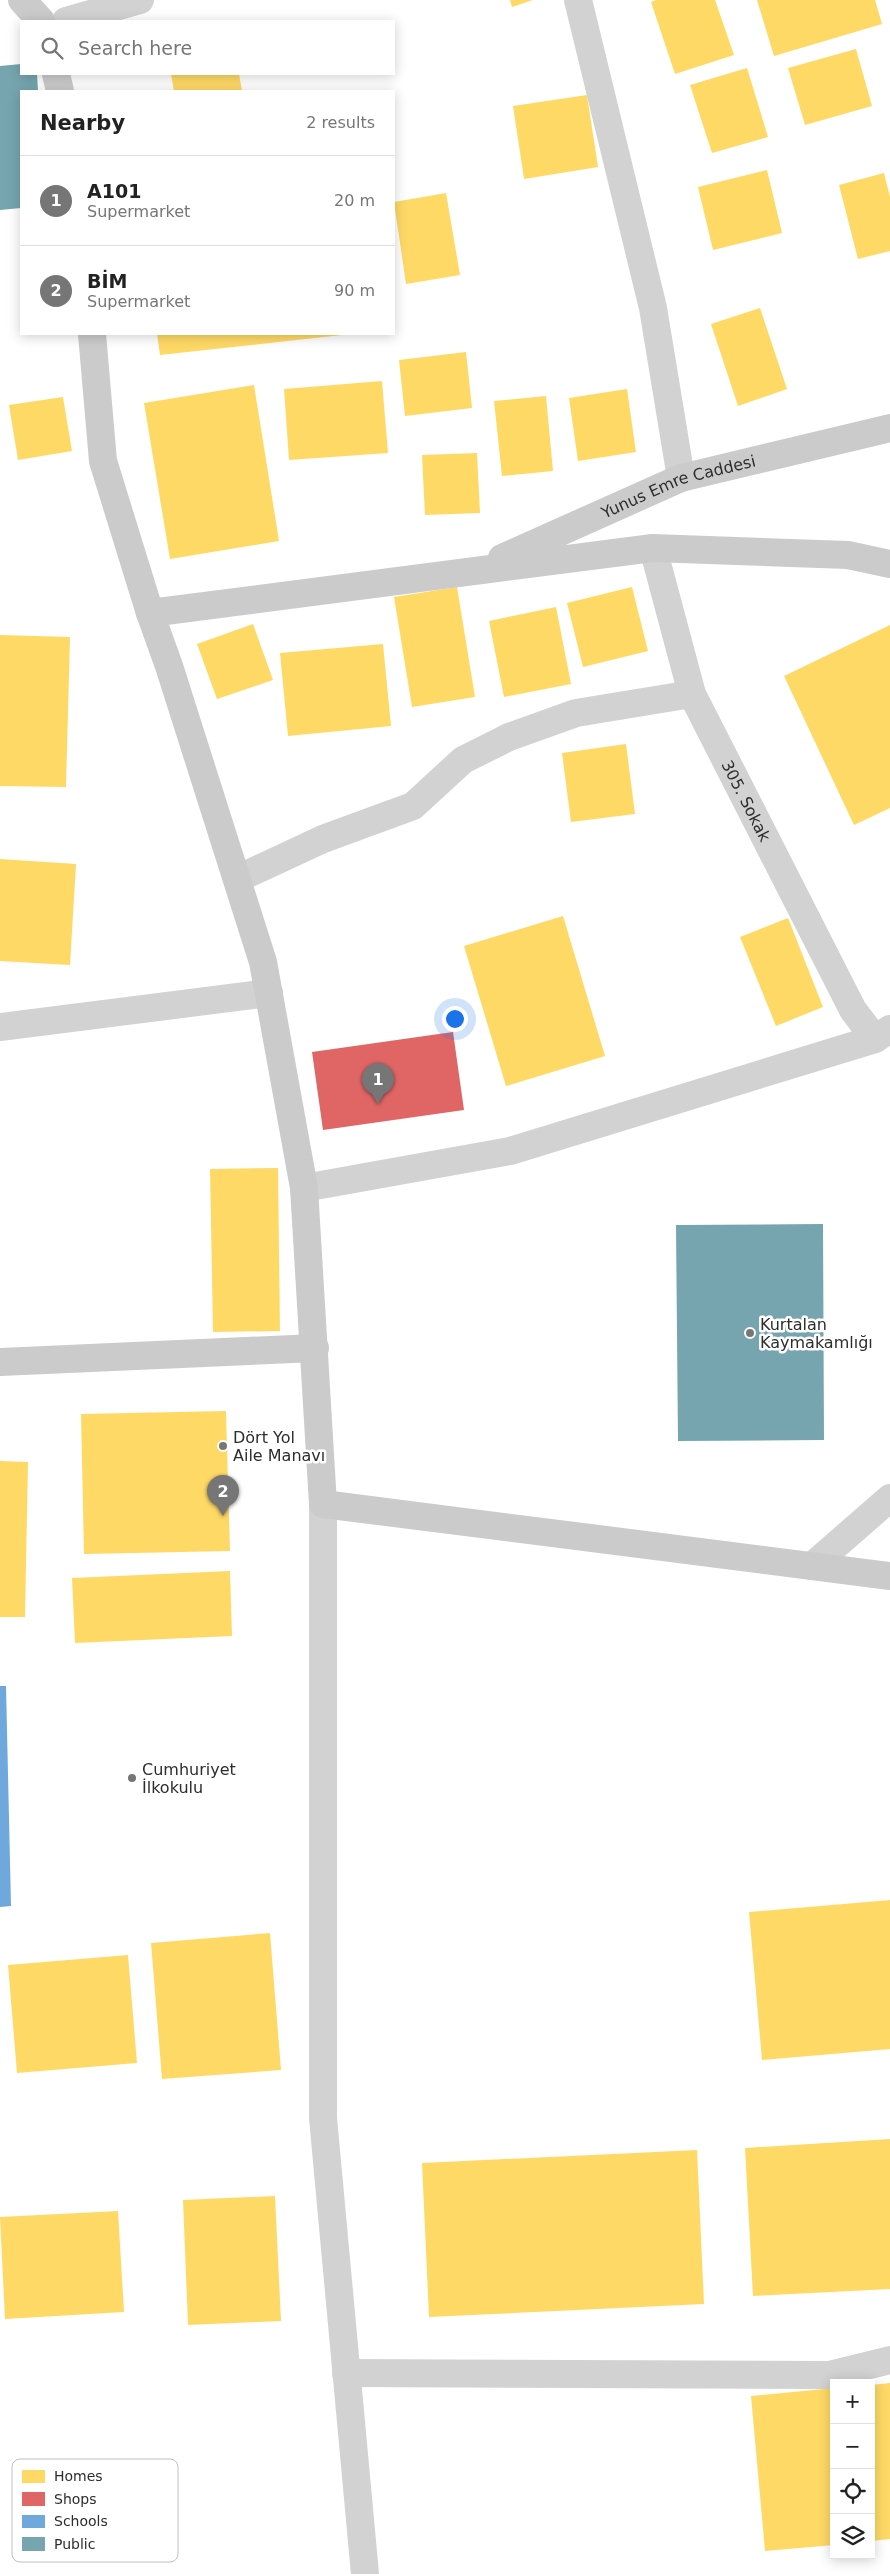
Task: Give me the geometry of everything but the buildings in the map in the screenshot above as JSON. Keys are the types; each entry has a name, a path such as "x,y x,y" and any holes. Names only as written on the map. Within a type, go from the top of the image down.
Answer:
{"street":[{"path":"22,0 40,20"},
{"path":"70,20 140,0"},
{"path":"578,0 653,308 681,478"},
{"path":"56,75 60,90"},
{"path":"92,335 104,461 150,612 263,962 304,1188 322,1504 323,2118 365,2574"},
{"name":"Yunus Emre Caddesi","path":"477,570 681,478 890,428"},
{"path":"150,612 653,548 848,555 890,564"},
{"name":"305. Sokak","path":"653,548 692,694 853,1010 882,1034"},
{"path":"237,879 322,839 413,806 464,760 509,737 576,713 692,694"},
{"path":"0,1027 269,993"},
{"path":"304,1188 510,1151 882,1034"},
{"path":"0,1362 314,1348"},
{"path":"812,1566 890,1498"},
{"path":"322,1504 890,1576"},
{"path":"346,2373 829,2375 890,2360"}],"place":[{"name":"A101","path":"378,1104"},
{"name":"Kurtalan Kaymakamlığı","path":"750,1333"},
{"name":"Dört Yol Aile Manavı","path":"223,1446"},
{"name":"BİM","path":"223,1516"},
{"name":"Cumhuriyet İlkokulu","path":"132,1778"}]}
